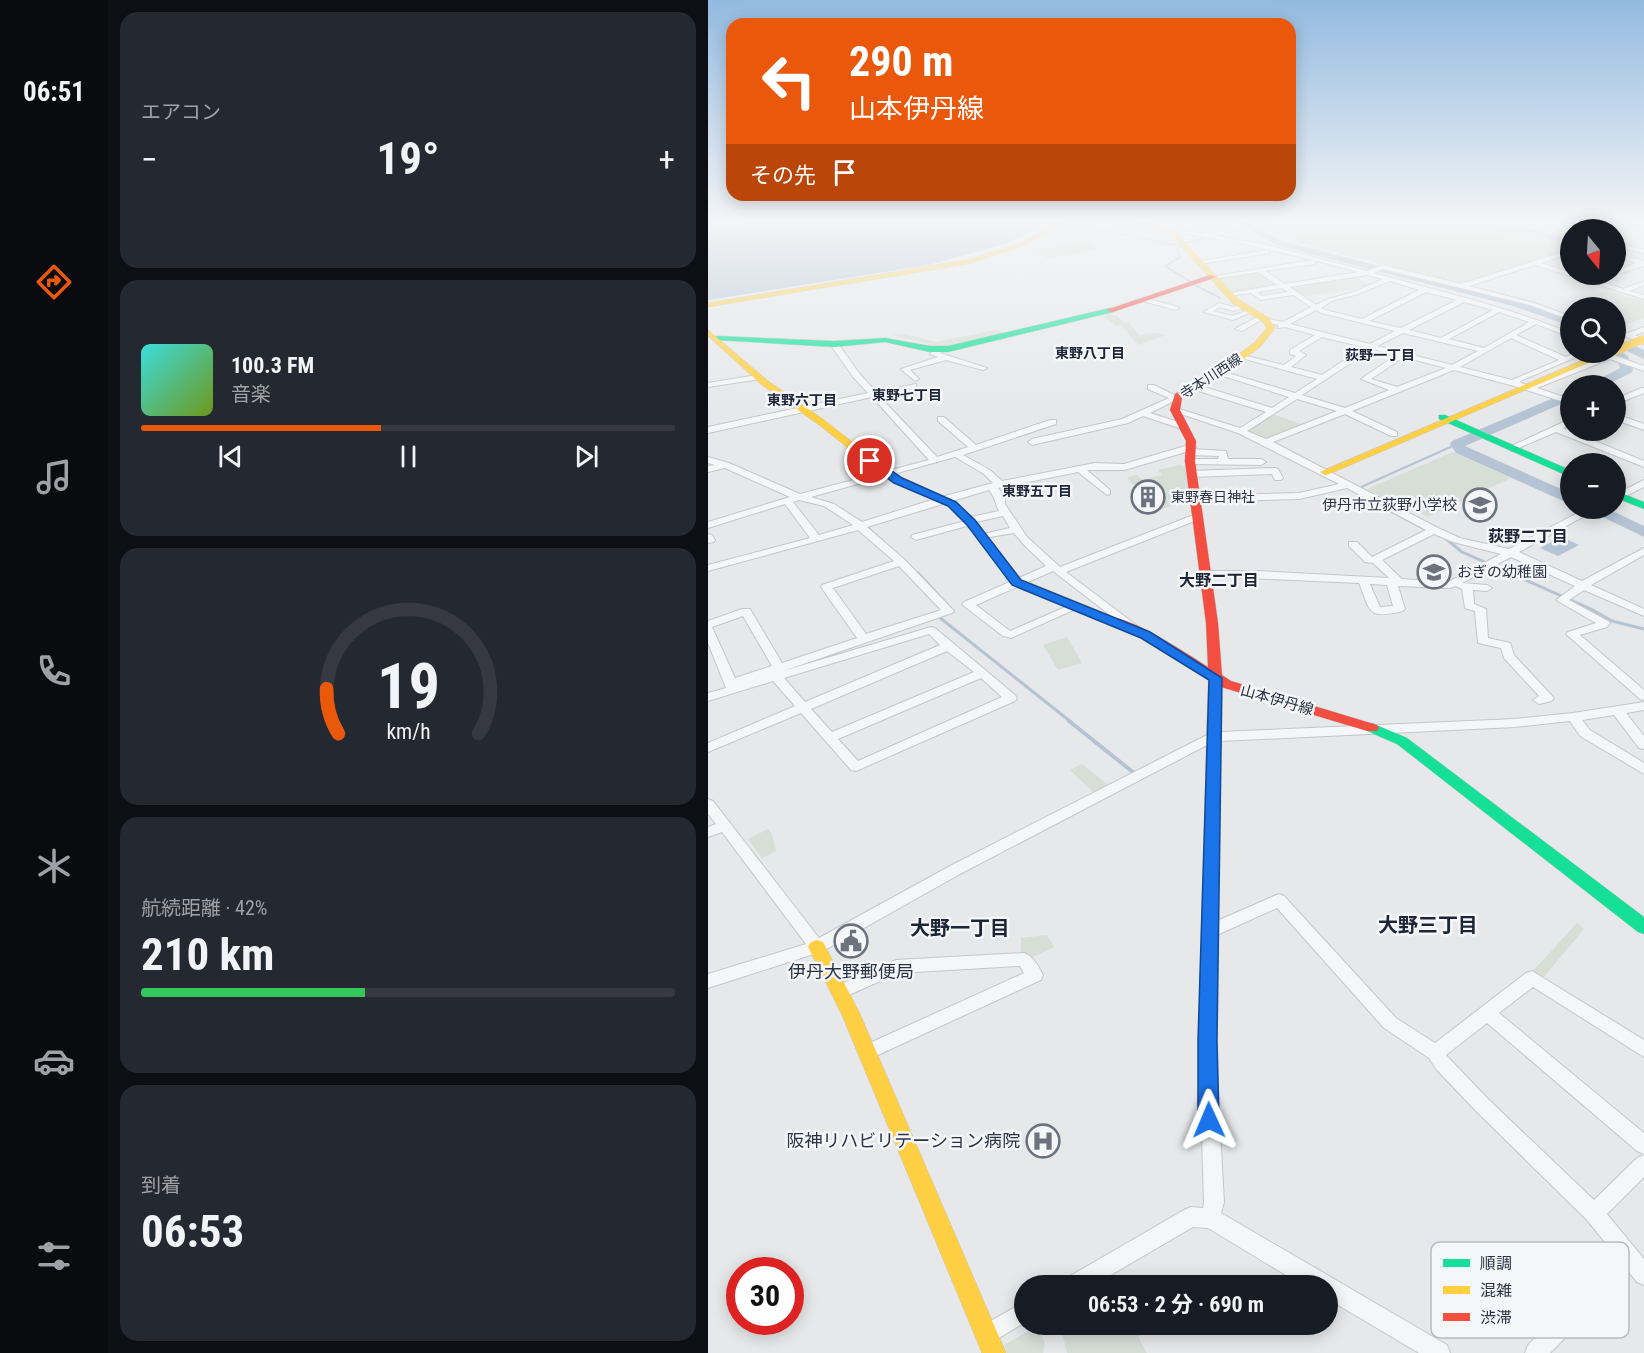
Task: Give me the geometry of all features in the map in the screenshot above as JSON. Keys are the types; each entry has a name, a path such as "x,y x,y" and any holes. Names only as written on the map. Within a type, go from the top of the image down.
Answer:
{"street":[{"path":"708,304 825,285"},
{"path":"708,430 874,395 914,383 905,369 941,354 1145,300 1189,285"},
{"path":"1220,285 1258,318 1522,385 1560,398"},
{"path":"1228,294 1287,285"},
{"path":"1239,329 1258,318 1283,325 1330,300 1375,285"},
{"path":"1410,285 1500,309 1560,331"},
{"path":"1458,285 1532,304 1560,314"},
{"path":"1605,285 1644,297"},
{"path":"1623,291 1638,285"},
{"path":"1282,286 1314,308 1484,350"},
{"path":"1363,321 1426,290"},
{"path":"1252,291 1260,298 1293,293"},
{"path":"1241,431 1370,347 1464,299"},
{"path":"1145,300 1176,308"},
{"path":"1442,340 1500,309"},
{"name":"寺本川西線","path":"1215,678 1212,622 1191,459 1182,426 1176,417 1176,404 1195,387 1242,357 1258,318"},
{"path":"1266,442 1453,368 1536,321"},
{"path":"1629,335 1644,331"},
{"path":"1626,339 1644,331"},
{"path":"712,335 834,344 885,340 941,354 983,368"},
{"name":"山本伊丹線","path":"712,335 758,377 887,474 944,499 970,521 1017,582 1074,607 1136,630 1166,646 1215,678 1237,688 1377,729 1402,741 1644,927"},
{"path":"1285,368 1302,355 1293,352 1320,335"},
{"path":"1510,335 1560,357"},
{"path":"1626,335 1644,340"},
{"path":"1626,352 1644,340"},
{"path":"834,344 834,347 874,395 935,461"},
{"path":"1396,390 1365,379 1402,355"},
{"path":"1242,357 1323,378"},
{"path":"1626,360 1644,369"},
{"path":"1522,385 1516,380 1560,362"},
{"path":"1321,470 1570,363"},
{"path":"1522,385 1598,363"},
{"path":"1218,373 1342,410 1394,434"},
{"path":"708,385 758,377"},
{"path":"1151,387 1176,404 1266,442 1434,530 1457,540 1512,553 1644,613"},
{"path":"1195,387 1273,411"},
{"path":"1626,398 1644,390"},
{"path":"1044,450 1032,442 1108,426 1176,404"},
{"path":"1143,413 1182,426"},
{"path":"1321,470 1394,434 1443,417 1560,470"},
{"path":"1626,421 1644,427"},
{"path":"947,422 956,435 974,448"},
{"path":"708,525 799,497 935,461 1053,422"},
{"path":"1511,448 1560,427"},
{"path":"1035,428 1049,438"},
{"path":"1557,429 1644,464"},
{"path":"956,454 989,473 1000,497 1000,504 1031,548 1136,630"},
{"path":"1191,459 1221,473 1275,471 1278,478"},
{"path":"708,568 816,539 944,499 1095,466 1124,467 1191,459 1261,462"},
{"path":"708,460 726,465 799,497 830,505 902,562 948,611 864,639 778,673"},
{"path":"1221,461 1221,473"},
{"path":"708,470 726,465"},
{"path":"1080,469 1105,488"},
{"path":"1626,492 1644,483"},
{"path":"1196,499 1299,496 1348,485"},
{"path":"1626,499 1644,506"},
{"path":"788,501 816,539"},
{"path":"916,537 1006,512"},
{"path":"1074,607 1011,634 1006,634 968,604 1017,582 1199,516"},
{"path":"1450,585 1575,519"},
{"path":"982,537 1018,529"},
{"path":"1353,544 1369,560 1376,560 1434,530"},
{"path":"1641,555 1583,585 1561,600 1604,623 1604,625 1572,634 1644,696"},
{"path":"1364,581 1376,611 1399,609 1396,582 1376,560"},
{"path":"864,639 847,621 826,587 902,562"},
{"path":"1205,574 1256,574 1487,588"},
{"path":"1467,586 1469,606 1484,609 1482,641 1506,645 1508,657 1548,698 1539,699"},
{"path":"708,697 778,673 931,630 1011,698 856,767 804,709 778,673 746,611 708,627 732,687"},
{"path":"708,748 948,646"},
{"path":"831,737 982,673"},
{"path":"1210,1218 1214,1202 1207,1040 1215,678"},
{"path":"708,981 817,947 955,870 1213,737 1515,723 1644,706"},
{"path":"1617,710 1644,745"},
{"path":"1573,717 1585,733 1644,769"},
{"path":"708,804 817,947 867,1052 991,1343 1014,1321"},
{"path":"708,832 725,826"},
{"path":"1210,931 1279,900 1390,1023 1435,1053 1442,1064 1474,1097 1594,1213 1617,1242"},
{"path":"840,992 896,967 1024,959 1035,975 867,1052"},
{"path":"1435,1053 1532,978 1644,1049"},
{"path":"1486,1012 1644,1145"},
{"path":"1594,1213 1644,1164"},
{"path":"1091,1275 1191,1217 1210,1218 1306,1275"},
{"path":"1629,1256 1644,1275"},
{"path":"1338,1294 1438,1353"},
{"path":"1536,1353 1549,1338"}],"shaded area":[{"path":"1223,285 1277,285 1231,293"},
{"path":"1298,285 1370,286 1303,297 1287,287"},
{"path":"1606,291 1644,301 1644,318 1626,325 1626,297 1586,297"},
{"path":"1108,313 1117,316 1125,323 1128,322 1139,335 1158,333 1166,335 1138,345 1121,325 1116,326 1104,317"},
{"path":"991,331 1005,335 950,348 926,347 929,344 892,335 905,334 936,342"},
{"path":"1272,414 1301,424 1265,439 1246,431"},
{"path":"1453,452 1511,478 1428,517 1411,508 1407,510 1367,489"},
{"path":"1179,465 1186,467 1193,498 1149,514 1137,498 1145,499 1150,506 1162,503 1146,490 1129,482 1128,477 1137,475 1143,480 1162,475 1158,470"},
{"path":"1067,637 1082,663 1058,670 1043,645"},
{"path":"1082,764 1107,784 1108,788 1096,795 1070,770"},
{"path":"768,829 772,834 776,851 762,858 748,839"},
{"path":"1577,923 1584,929 1542,979 1532,972"},
{"path":"1047,935 1054,947 1031,958 1028,953 1021,955 1021,938"},
{"path":"1021,1335 1041,1335 1045,1343 1043,1353 1007,1353 1004,1345"},
{"path":"1062,1335 1141,1335 1138,1337 1147,1353 1067,1353"}],"water":[{"path":"708,285 802,285 708,300"},
{"path":"1561,537 1579,545 1558,556 1540,548"}],"waterway":[{"path":"1195,285 1220,298"},
{"path":"1443,285 1517,304 1560,319"},
{"path":"1626,347 1644,355"},
{"path":"1616,375 1627,370 1624,363"},
{"path":"1560,399 1457,444 1461,450 1560,495"},
{"path":"1359,488 1457,444"},
{"path":"1381,506 1390,511"},
{"path":"1387,509 1423,528"},
{"path":"1616,519 1644,532"},
{"path":"865,525 882,541"},
{"path":"1445,538 1462,552 1591,609 1612,621 1644,629"},
{"path":"918,573 952,610"},
{"path":"939,617 1071,722"},
{"path":"1069,721 1134,773"}],"traffic: fast":[{"path":"717,338 834,344 885,340 930,349 948,349 1110,310"},
{"path":"1442,417 1560,470"},
{"path":"1626,498 1644,506"},
{"path":"1372,728 1402,741 1644,927"}],"traffic: slow":[{"path":"708,305 828,285"},
{"path":"1221,285 1235,301 1266,320 1271,328 1257,345 1227,367"},
{"path":"708,332 765,383 821,422 887,474 952,504 969,520 1017,582 1110,620"},
{"path":"1626,346 1644,339"},
{"path":"1325,472 1584,363"},
{"path":"817,947 851,1014 994,1353"}],"traffic: jam":[{"path":"1110,310 1188,285"},
{"path":"1215,678 1212,623 1190,461 1191,441 1175,410 1178,396 1227,367"},
{"path":"1110,620 1146,635 1226,684 1372,728"}],"place":[{"name":"東野春日神社","path":"1148,497"},
{"name":"伊丹市立荻野小学校","path":"1480,505"},
{"name":"おぎの幼稚園","path":"1434,572"},
{"name":"伊丹大野郵便局","path":"851,941"},
{"name":"阪神リハビリテーション病院","path":"1043,1141"}],"district":[{"name":"東野八丁目","path":"1090,353"},
{"name":"荻野一丁目","path":"1380,355"},
{"name":"東野七丁目","path":"907,395"},
{"name":"東野六丁目","path":"802,400"},
{"name":"東野五丁目","path":"1037,491"},
{"name":"荻野二丁目","path":"1528,536"},
{"name":"大野二丁目","path":"1219,580"},
{"name":"大野三丁目","path":"1428,925"},
{"name":"大野一丁目","path":"960,928"}],"route":[{"path":"870,461 898,480 944,499 959,509 971,522 998,561 1017,582 1146,635 1215,678 1207,1040 1209,1120"}]}
